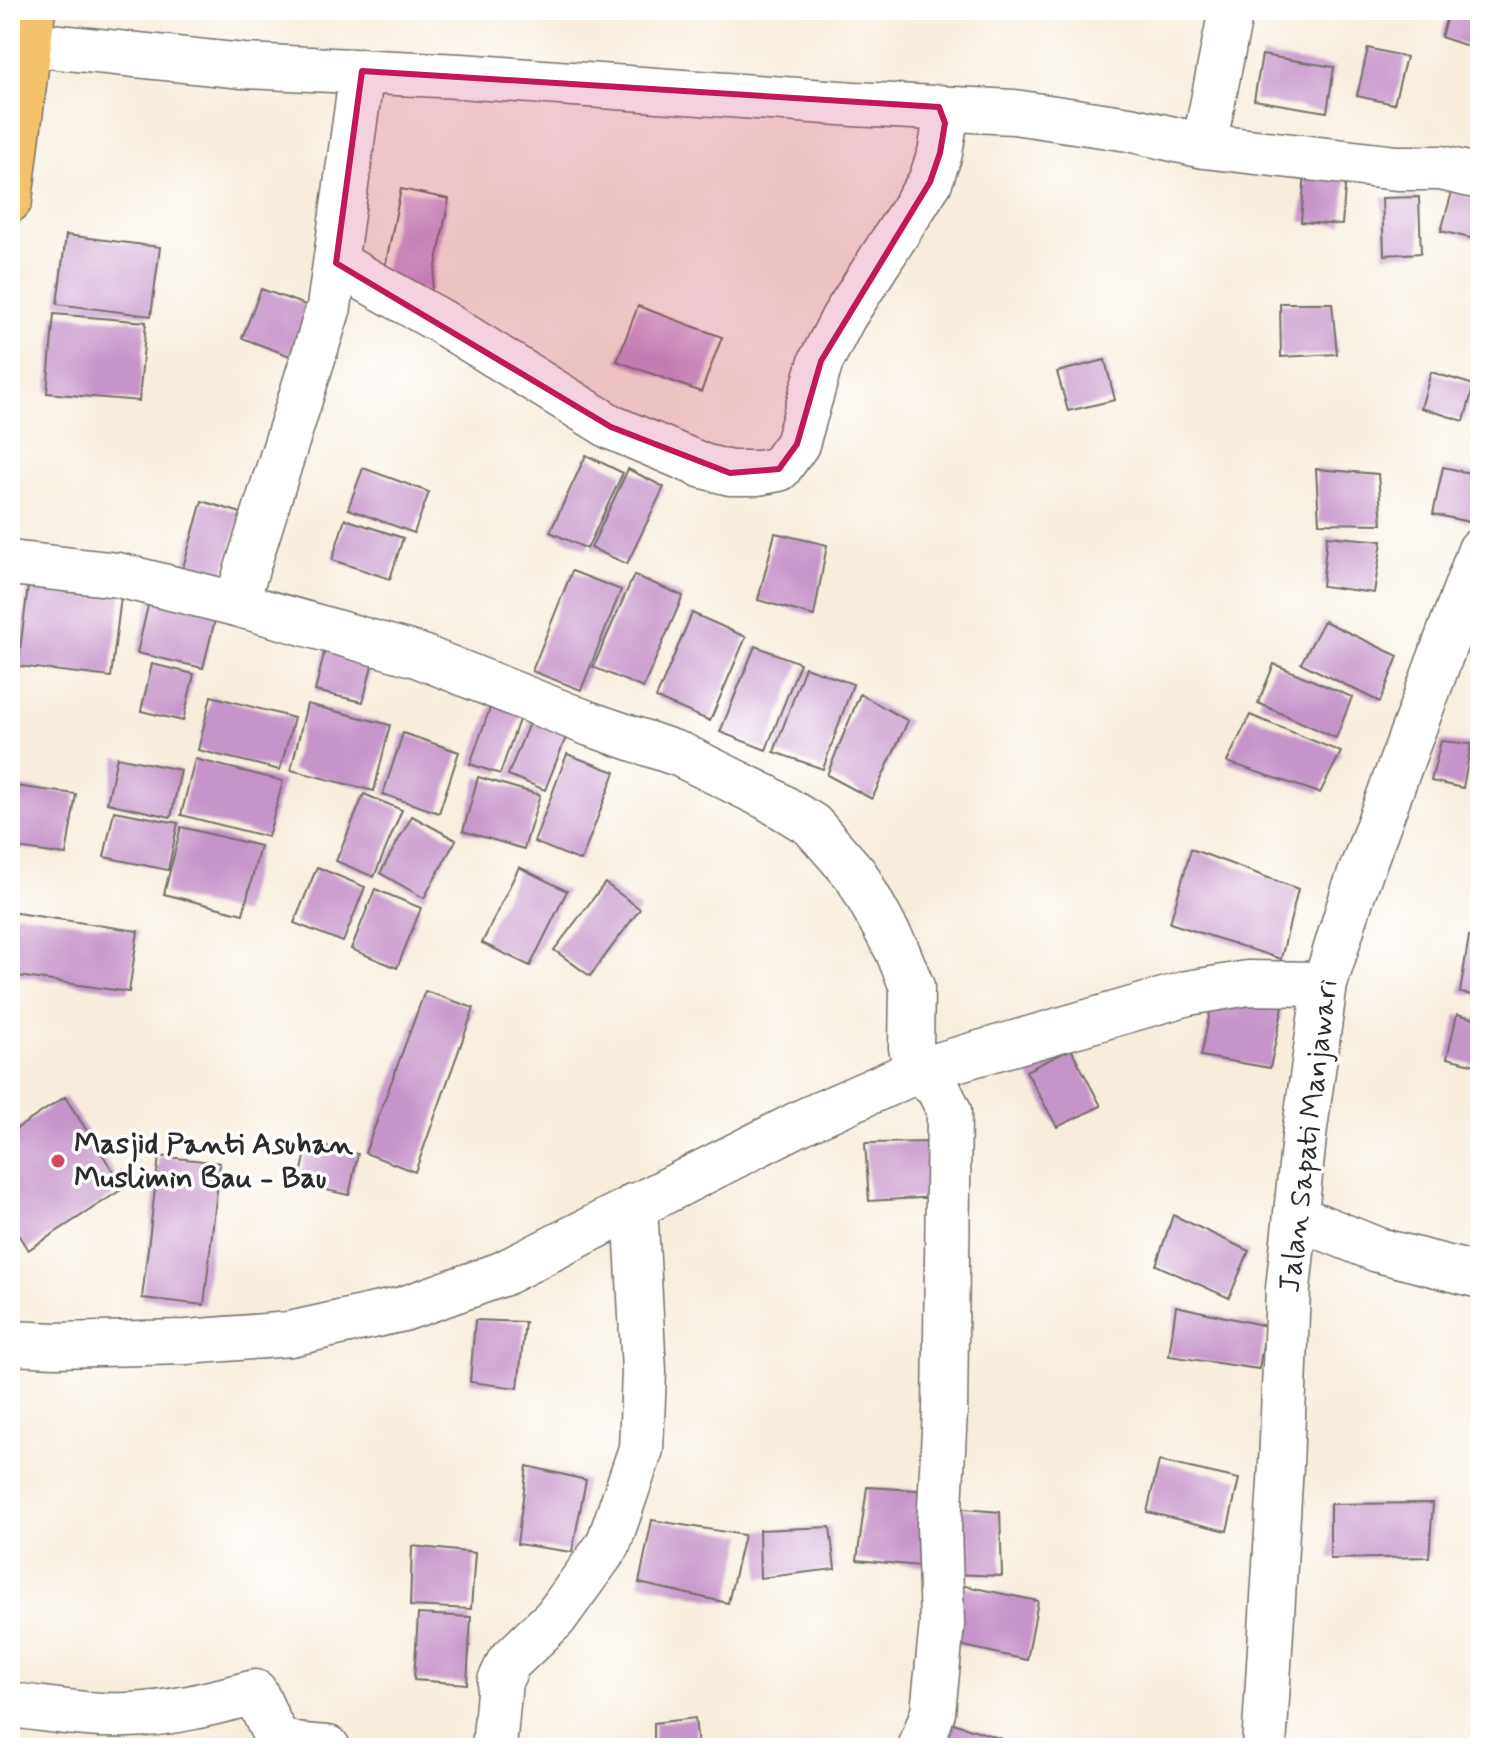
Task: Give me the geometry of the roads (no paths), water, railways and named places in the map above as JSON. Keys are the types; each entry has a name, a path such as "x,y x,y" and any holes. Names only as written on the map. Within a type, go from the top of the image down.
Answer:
{"main road":[{"path":"10,200 31,27"}],"street":[{"path":"1204,146 1231,10"},
{"path":"31,27 243,66 1014,112 1129,129 1204,146 1397,168 1441,168 1480,177"},
{"path":"236,604 329,307 362,71"},
{"path":"336,263 440,321 611,427 703,466 730,473 779,469 797,444 821,361 843,318 930,182 940,153 945,123 939,107"},
{"name":"Jalan Sapati Manjawari","path":"1264,1748 1288,1289 1325,984 1369,850 1480,550"},
{"path":"10,563 118,575 236,604 417,655 590,724 681,755 766,797 812,825 856,875 897,950 912,987 911,1047 917,1071 938,1088 949,1111 945,1411 939,1527 942,1624 933,1712 920,1748"},
{"path":"10,1343 187,1342 290,1334 403,1309 502,1274 806,1120 917,1071 1188,993 1248,983 1325,984"},
{"path":"494,1748 500,1681 509,1662 555,1618 608,1545 641,1449 644,1371 635,1205"},
{"path":"1296,1217 1378,1250 1480,1276"},
{"path":"10,1705 138,1715 200,1707 255,1692 271,1731 283,1742 328,1748"}],"place":[{"name":"Masjid Panti Asuhan Muslimin Bau - Bau","path":"58,1161"}]}
